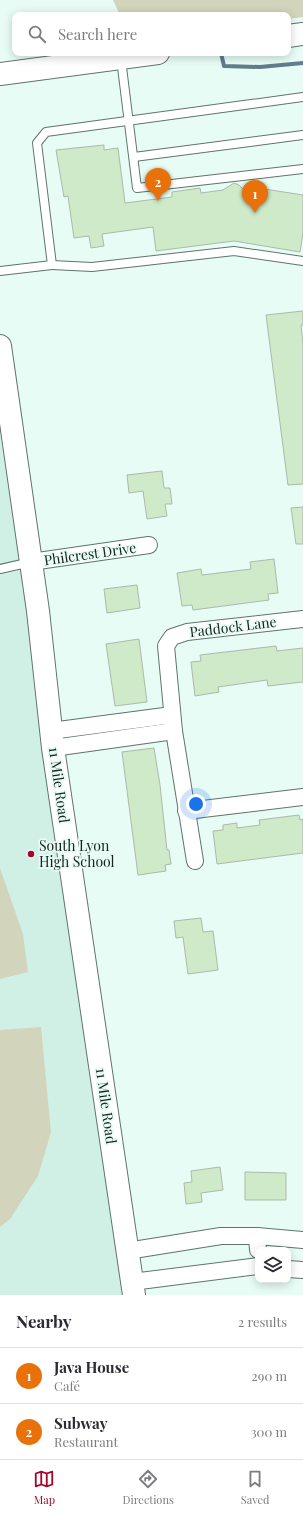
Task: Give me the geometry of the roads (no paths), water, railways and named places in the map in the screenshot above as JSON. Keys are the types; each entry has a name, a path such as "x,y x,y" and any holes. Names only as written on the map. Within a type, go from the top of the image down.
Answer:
{"street":[{"path":"291,36 303,34"},
{"path":"0,74 136,56"},
{"name":"11 Mile Road","path":"0,346 31,562 52,740 133,1288"},
{"name":"Philcrest Drive","path":"31,562 150,545"},
{"name":"Paddock Lane","path":"195,861 174,731 166,646 172,637 186,632 303,619"},
{"path":"52,740 172,715"},
{"path":"52,740 174,731"},
{"path":"186,811 303,797"},
{"path":"127,1251 221,1236 258,1243 303,1240"},
{"path":"133,1288 255,1267"},
{"path":"291,1269 303,1270"}],"lane":[{"path":"121,58 130,121 137,188 303,169"},
{"path":"52,265 37,143 46,132 303,97"},
{"path":"134,157 303,135"},
{"path":"0,271 52,265 92,267 234,251 303,261"},
{"path":"0,569 31,562"}],"waterway":[{"path":"222,56 224,66 260,67 303,63"}],"place":[{"name":"Subway","path":"158,201"},
{"name":"Java House","path":"255,213"},
{"name":"South Lyon High School","path":"31,854"}]}
